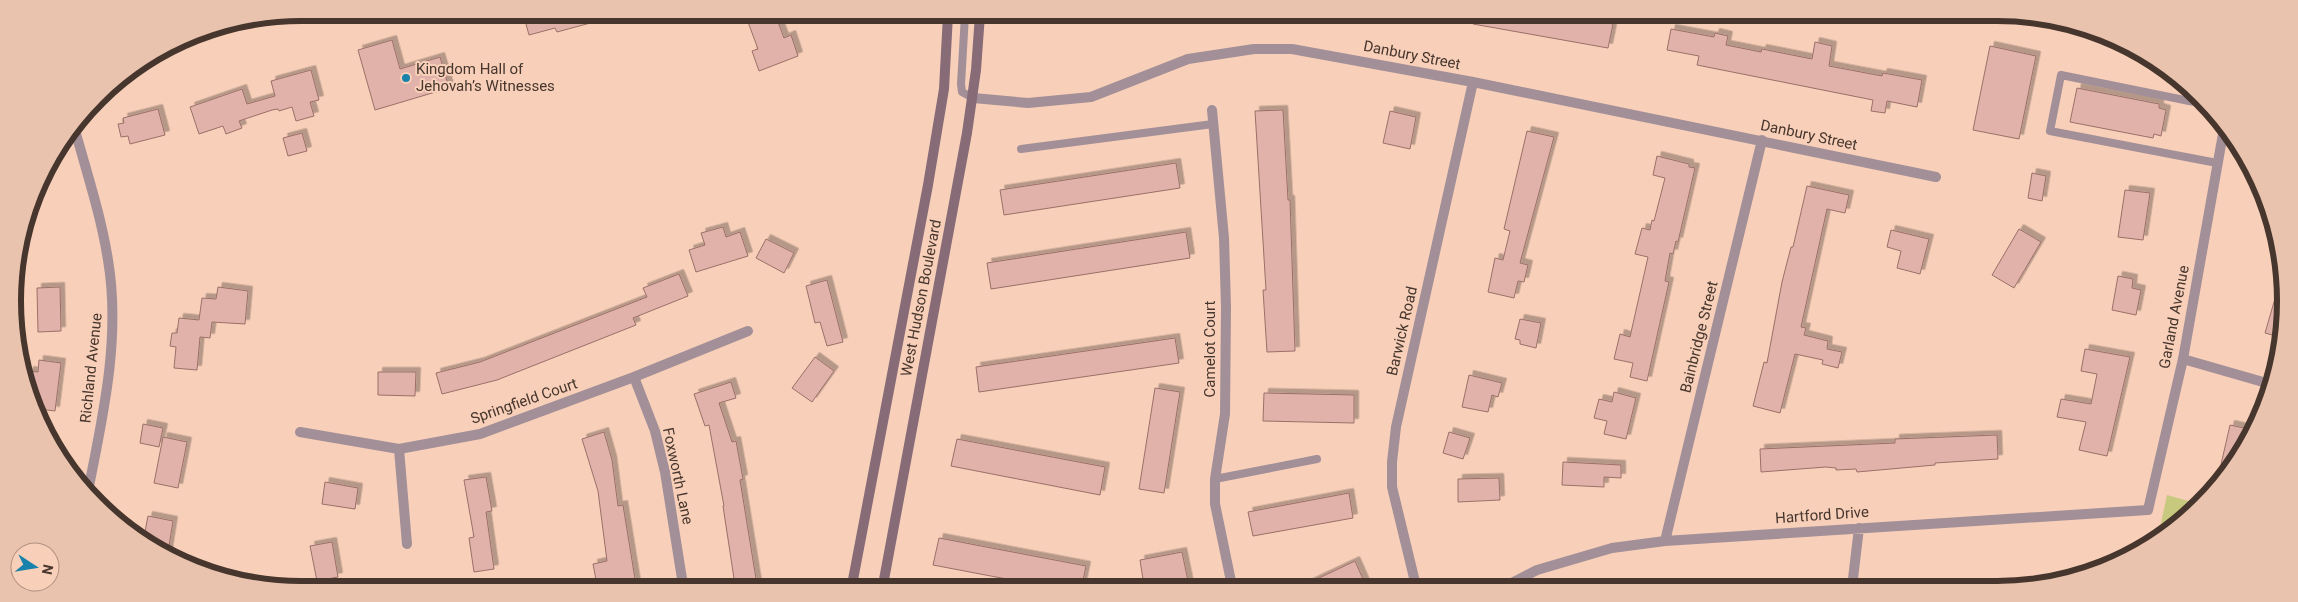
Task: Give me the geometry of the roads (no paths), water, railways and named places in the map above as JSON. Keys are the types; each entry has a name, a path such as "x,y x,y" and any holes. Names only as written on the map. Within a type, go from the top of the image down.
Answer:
{"main road":[{"name":"West Hudson Boulevard","path":"853,581 931,166 944,89 948,21"},
{"name":"West Hudson Boulevard","path":"884,581 973,98 979,21"}],"street":[{"name":"Danbury Street","path":"973,98 1028,103 1091,97 1188,59 1254,49 1292,49 1473,82 1936,177"},
{"name":"Barwick Road","path":"1415,581 1392,488 1392,462 1396,427 1473,82"},
{"name":"Camelot Court","path":"1212,110 1224,238 1226,307 1225,414 1215,479 1215,504 1231,581"},
{"name":"Richland Avenue","path":"76,135 97,211 108,261 112,302 112,340 105,403 89,483"},
{"name":"Garland Avenue","path":"2148,510 2183,359 2222,136"},
{"name":"Bainbridge Street","path":"1665,541 1762,140"},
{"name":"Springfield Court","path":"300,432 399,449 480,434 634,377 748,331"},
{"path":"2183,359 2264,382"},
{"name":"Foxworth Lane","path":"634,377 655,431 665,472 682,581"},
{"path":"399,449 407,544"},
{"name":"Hartford Drive","path":"1516,581 1537,570 1612,548 1665,541 2148,510"},
{"path":"1853,581 1859,528"}],"lane":[{"path":"965,21 961,84 962,92 973,98"},
{"path":"2194,102 2061,75 2050,131 2217,163"},
{"path":"1021,149 1213,124"},
{"path":"1215,479 1317,459"}],"place":[{"name":"Kingdom Hall of Jehovah’s Witnesses","path":"406,78"}]}
